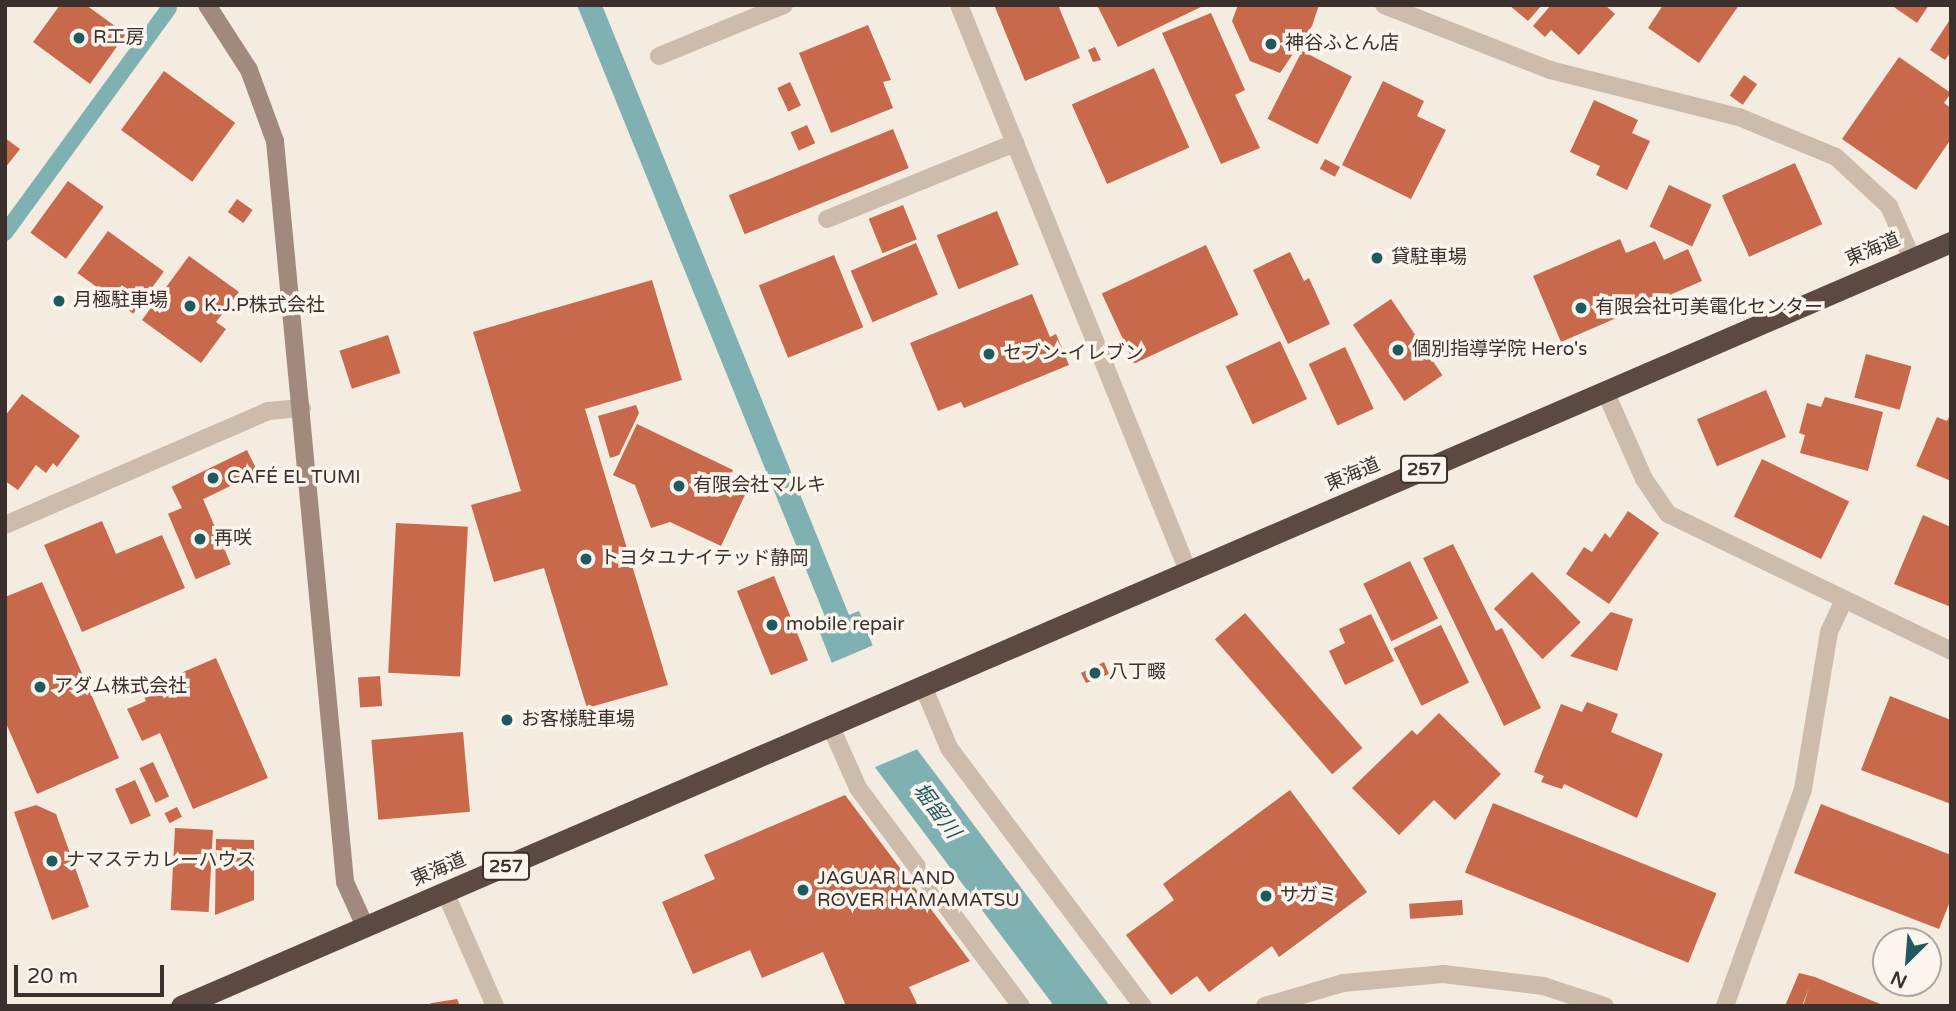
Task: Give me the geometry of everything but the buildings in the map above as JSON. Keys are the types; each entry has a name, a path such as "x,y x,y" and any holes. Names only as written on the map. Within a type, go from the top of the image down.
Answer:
{"highway":[{"name":"東海道","path":"181,1006 1951,242"}],"street":[{"path":"207,5 249,70 275,141 345,882 365,926"},
{"path":"659,55 784,5"},
{"path":"959,5 1188,571"},
{"path":"1384,5 1550,70 1738,117 1836,157 1889,206 1912,258"},
{"path":"827,219 1015,143"},
{"path":"1605,391 1648,488 1668,514 1951,651"},
{"path":"5,525 268,411 302,408"},
{"path":"1725,1006 1803,789 1829,632 1844,600"},
{"path":"923,686 949,748 1143,1006"},
{"path":"840,721 858,788 1021,1006"},
{"path":"445,892 495,1006"},
{"path":"1265,1006 1343,983 1443,974 1543,986 1605,1006"}],"water":[{"name":"堀留川","path":"577,5 602,5 849,615 859,611 910,740 1110,1006 1054,1006 871,762 818,628 828,624"}],"pier":[{"path":"876,644 920,748 873,768 829,664"}],"waterway":[{"path":"5,233 169,8"}],"place":[{"name":"R工房","path":"79,38"},
{"name":"神谷ふとん店","path":"1271,44"},
{"name":"貸駐車場","path":"1377,258"},
{"name":"月極駐車場","path":"59,301"},
{"name":"K.J.P株式会社","path":"190,306"},
{"name":"有限会社可美電化センター","path":"1581,308"},
{"name":"個別指導学院 Hero's","path":"1398,350"},
{"name":"セブン-イレブン","path":"989,354"},
{"name":"CAFÉ EL TUMI","path":"213,478"},
{"name":"有限会社マルキ","path":"679,486"},
{"name":"再咲","path":"200,539"},
{"name":"トヨタユナイテッド静岡","path":"586,559"},
{"name":"mobile repair","path":"772,625"},
{"name":"八丁畷","path":"1095,673"},
{"name":"アダム株式会社","path":"40,687"},
{"name":"お客様駐車場","path":"507,720"},
{"name":"ナマステカレーハウス","path":"52,861"},
{"name":"JAGUAR LAND ROVER HAMAMATSU","path":"803,890"},
{"name":"サガミ","path":"1266,896"}]}
